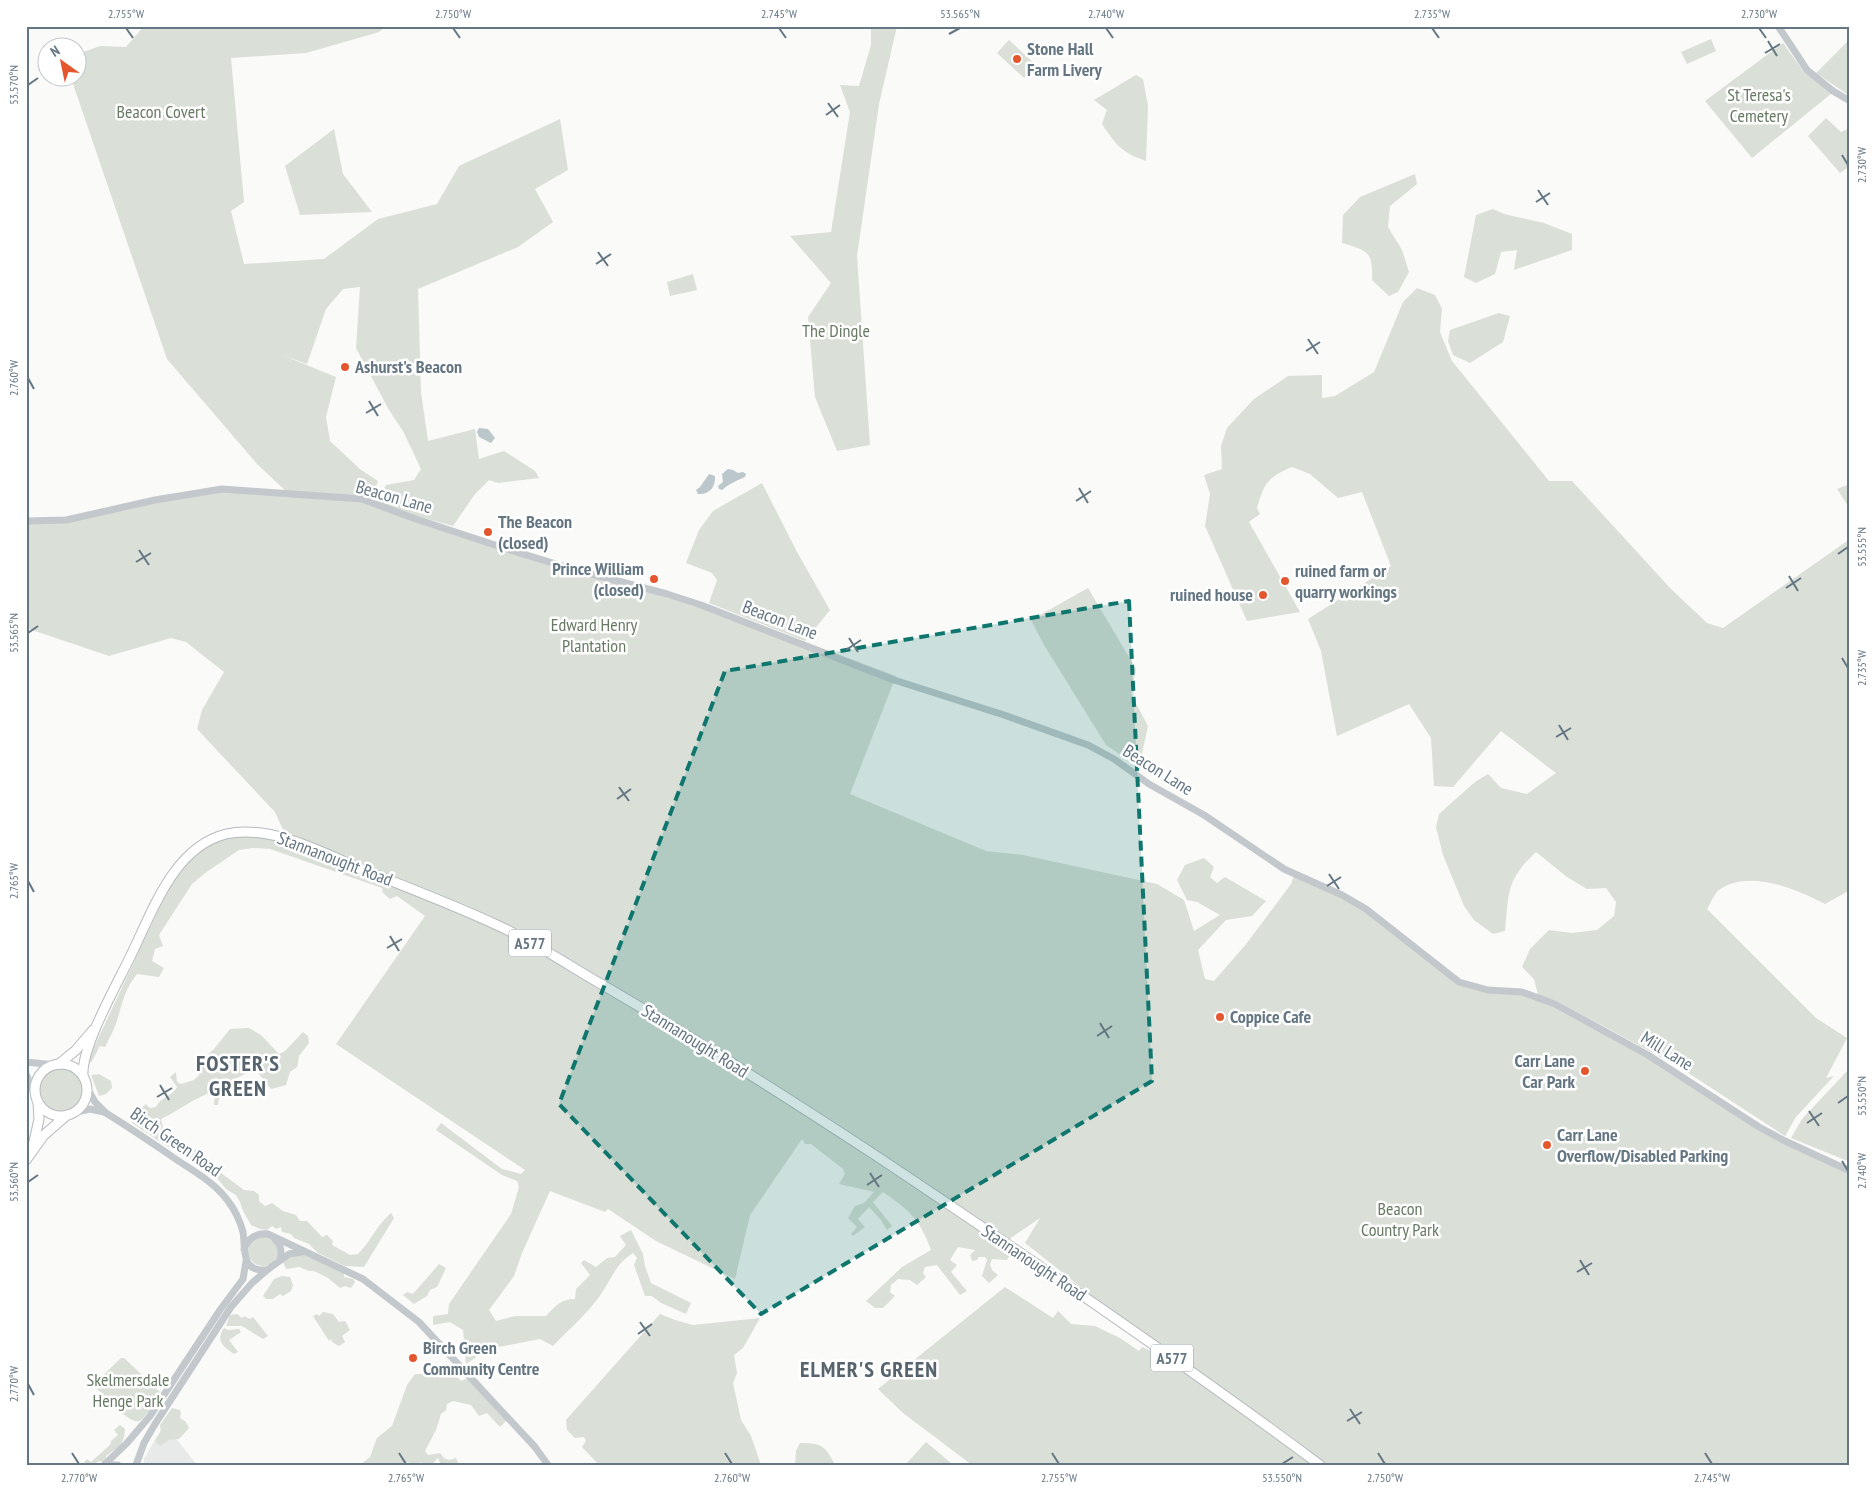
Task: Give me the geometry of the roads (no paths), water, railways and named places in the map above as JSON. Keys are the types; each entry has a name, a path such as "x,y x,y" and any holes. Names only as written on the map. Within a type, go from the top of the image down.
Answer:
{"main road":[{"name":"Stannanought Road","path":"83,1076 83,1063 98,1024 165,888 183,862 203,844 215,838 240,832 268,834 292,841 502,927 642,1008 784,1096 1005,1242 1154,1345 1320,1465"},
{"name":"Stannanought Road","path":"57,1064 76,1050 98,1024"},
{"path":"57,1064 73,1067 83,1076"},
{"name":"A577","path":"32,1151 39,1119 36,1083 43,1071 57,1064"},
{"name":"A577","path":"26,1160 51,1128 83,1103 86,1095 86,1086 83,1076"},
{"path":"37,1100 43,1109 50,1114 58,1116 70,1114"}],"street":[{"path":"1778,26 1807,70 1850,101"},
{"name":"Beacon Lane","path":"26,521 66,520 155,500 222,489 362,499 507,549 667,594 891,679 1004,715 1088,745 1114,759 1149,784 1204,815 1284,869 1342,895 1366,909 1459,982"},
{"name":"Mill Lane","path":"1459,982 1488,990 1522,992 1555,1004 1648,1055 1759,1127 1794,1146 1850,1171"},
{"path":"26,1062 57,1064"},
{"path":"26,1074 37,1100"},
{"name":"Birch Green Road","path":"86,1086 95,1102 106,1113"},
{"name":"Birch Green Road","path":"70,1114 96,1109 106,1113 141,1135 211,1183 228,1202 241,1225 251,1234 255,1235"},
{"name":"Birch Green Road","path":"241,1225 244,1249"},
{"path":"105,1465 128,1443 150,1416 220,1310 243,1279 246,1261 244,1249 250,1238 255,1235 268,1234 302,1252 363,1279 419,1322 535,1447 548,1465"},
{"path":"273,1237 280,1246 281,1252 278,1263"},
{"path":"136,1465 144,1443 155,1424 231,1307 252,1283 267,1270 289,1254 302,1252"},
{"path":"246,1261 255,1269 267,1270"},
{"path":"105,1465 118,1465"}],"place":[{"name":"Stone Hall Farm Livery","path":"1017,59"},
{"name":"Ashurst's Beacon","path":"345,367"},
{"name":"The Beacon (closed)","path":"488,532"},
{"name":"Prince William (closed)","path":"654,579"},
{"name":"ruined farm or quarry workings","path":"1285,581"},
{"name":"ruined house","path":"1263,595"},
{"name":"Coppice Cafe","path":"1220,1017"},
{"name":"Carr Lane Car Park","path":"1585,1071"},
{"name":"Carr Lane Overflow/Disabled Parking","path":"1547,1145"},
{"name":"Birch Green Community Centre","path":"413,1358"}],"district":[{"name":"FOSTER'S GREEN","path":"238,1076"},
{"name":"ELMER'S GREEN","path":"869,1369"}],"park label":[{"name":"St Teresa's Cemetery","path":"1759,105"},
{"name":"Beacon Covert","path":"161,112"},
{"name":"The Dingle","path":"836,331"},
{"name":"Edward Henry Plantation","path":"594,635"},
{"name":"Beacon Country Park","path":"1400,1219"},
{"name":"Skelmersdale Henge Park","path":"128,1390"}]}
